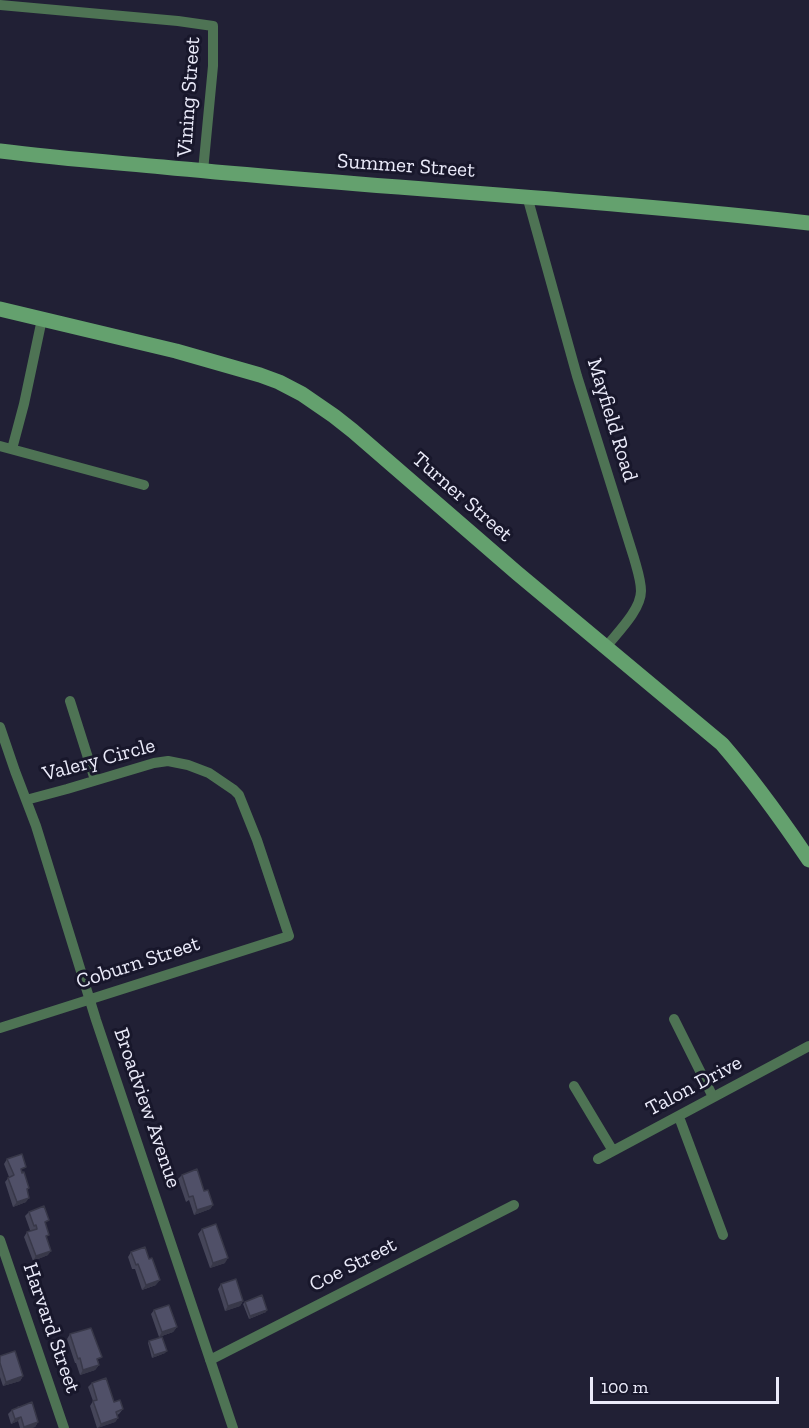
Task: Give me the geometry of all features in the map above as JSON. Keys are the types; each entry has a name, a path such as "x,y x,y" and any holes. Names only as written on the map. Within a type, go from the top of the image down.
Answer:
{"main road":[{"name":"Summer Street","path":"0,151 203,171 527,196 809,223"},
{"name":"Turner Street","path":"0,309 176,351 250,372 279,382 302,394 352,430 517,573 722,744 785,824 809,860"}],"street":[{"name":"Vining Street","path":"0,4 213,26 213,66 203,171"},
{"name":"Mayfield Road","path":"527,196 577,376 634,558 641,589 637,606 606,647"},
{"path":"12,448 42,319"},
{"path":"0,446 144,485"},
{"path":"70,700 95,780"},
{"name":"Broadview Avenue","path":"0,727 40,837 90,999 233,1428"},
{"name":"Valery Circle","path":"26,800 154,763 168,761 209,773 234,790 242,800 289,936"},
{"name":"Coburn Street","path":"0,1028 289,936"},
{"path":"674,1019 713,1097"},
{"name":"Talon Drive","path":"598,1159 809,1047"},
{"path":"574,1086 613,1150"},
{"path":"679,1117 723,1235"},
{"name":"Coe Street","path":"210,1360 514,1205"},
{"name":"Harvard Street","path":"0,1240 64,1428"}],"building":[{"path":"22,1154 26,1167 21,1169 29,1188 27,1189 29,1198 17,1202 8,1178 14,1175 7,1159"},
{"path":"197,1169 204,1191 208,1190 213,1205 197,1210 193,1196 189,1197 182,1175"},
{"path":"44,1206 49,1220 45,1222 49,1235 46,1236 51,1251 36,1256 27,1232 37,1229 29,1212"},
{"path":"216,1224 228,1258 213,1263 202,1229"},
{"path":"145,1247 149,1259 152,1258 160,1280 146,1285 131,1252"},
{"path":"236,1279 243,1301 228,1306 221,1284"},
{"path":"262,1295 267,1310 250,1316 245,1302"},
{"path":"169,1305 177,1327 162,1332 154,1310"},
{"path":"91,1328 102,1357 97,1359 99,1365 83,1370 70,1334"},
{"path":"162,1337 167,1351 154,1355 149,1341"},
{"path":"15,1351 23,1376 6,1382 0,1356"},
{"path":"106,1378 114,1402 120,1400 123,1409 116,1412 118,1418 101,1424 93,1401 97,1400 92,1383"},
{"path":"32,1402 38,1422 24,1427 21,1417 15,1419 12,1410"}]}
